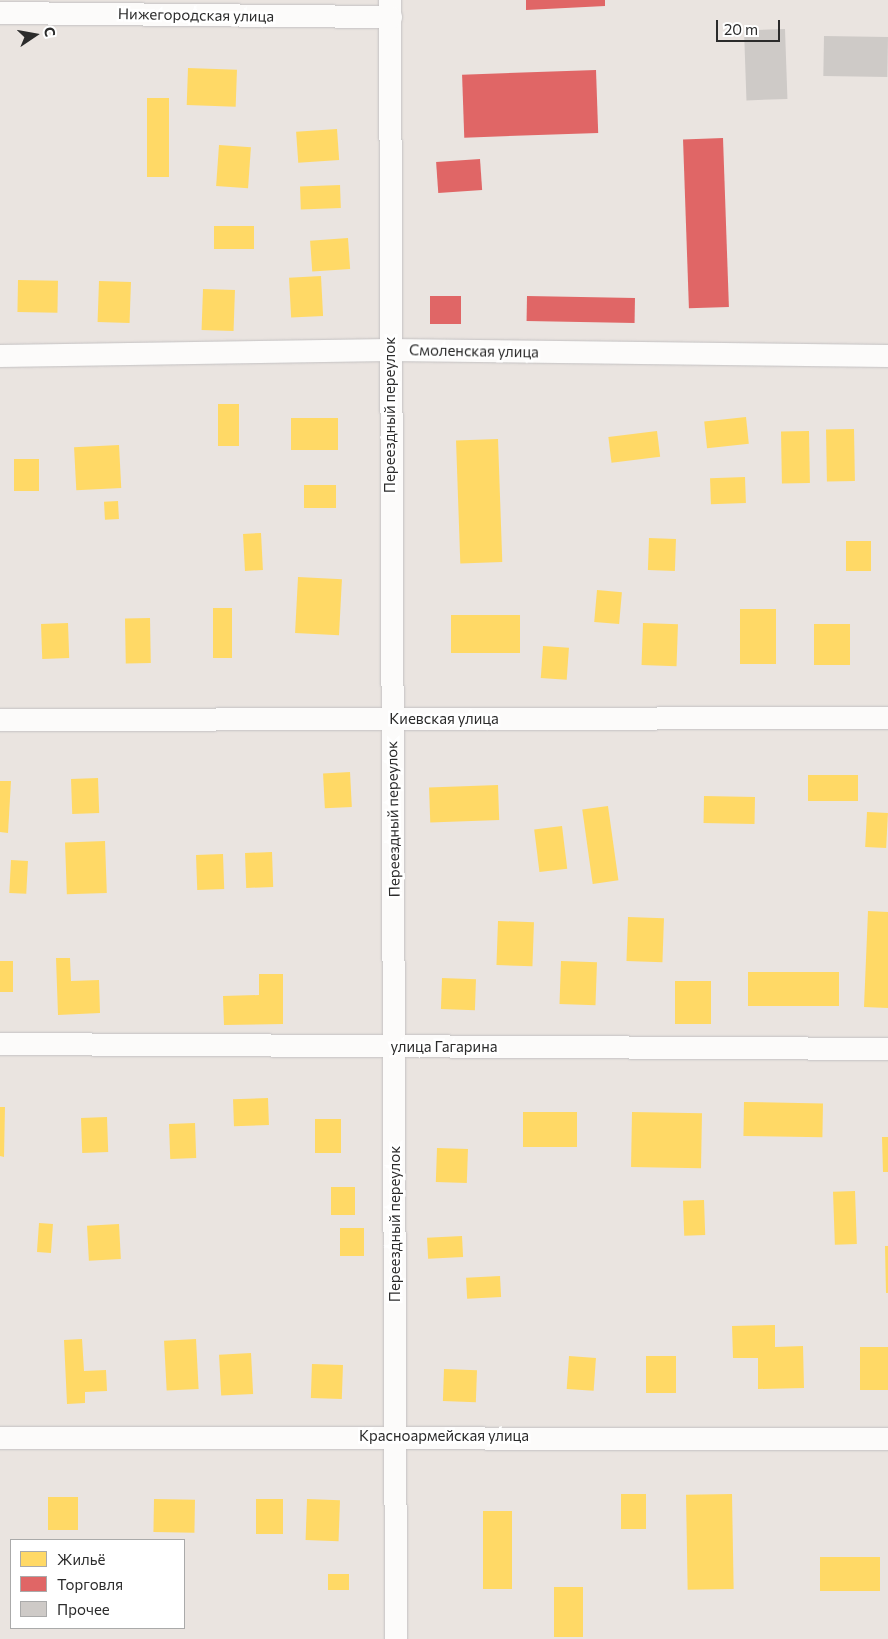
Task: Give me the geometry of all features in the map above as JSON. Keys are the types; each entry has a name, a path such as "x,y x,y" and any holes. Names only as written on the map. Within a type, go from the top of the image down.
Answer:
{"street":[{"name":"Нижегородская улица","path":"0,13 391,9"},
{"name":"Переездный переулок","path":"391,9 389,350 396,1047 394,1435 396,1639"},
{"name":"Смоленская улица","path":"0,356 389,350 888,356"},
{"name":"Киевская улица","path":"0,720 888,718"},
{"name":"улица Гагарина","path":"0,1044 888,1049"},
{"name":"Красноармейская улица","path":"0,1438 394,1435 888,1439"}],"building: Жильё":[{"path":"188,68 237,70 236,107 187,105"},
{"path":"147,98 169,98 169,177 147,177"},
{"path":"337,129 339,160 298,163 296,132"},
{"path":"219,145 251,147 248,188 216,186"},
{"path":"340,185 341,208 301,209 300,186"},
{"path":"214,226 254,226 254,249 214,249"},
{"path":"348,238 350,269 312,272 310,241"},
{"path":"321,276 323,316 291,318 289,278"},
{"path":"18,280 58,281 57,313 17,312"},
{"path":"99,281 131,282 130,323 98,322"},
{"path":"203,289 235,290 234,331 202,330"},
{"path":"218,404 239,404 239,446 218,446"},
{"path":"746,417 749,444 707,448 704,421"},
{"path":"291,418 338,418 338,450 291,450"},
{"path":"826,429 854,429 855,481 827,481"},
{"path":"657,431 660,457 612,463 608,437"},
{"path":"781,431 809,431 810,483 782,483"},
{"path":"498,439 502,562 460,563 456,440"},
{"path":"119,445 121,488 76,490 74,447"},
{"path":"14,459 39,459 39,491 14,491"},
{"path":"745,477 746,503 711,504 710,478"},
{"path":"304,485 336,485 336,508 304,508"},
{"path":"118,501 119,519 105,520 104,502"},
{"path":"261,533 263,570 245,571 243,534"},
{"path":"649,538 676,539 675,571 648,570"},
{"path":"846,541 871,541 871,571 846,571"},
{"path":"298,577 342,579 339,635 295,633"},
{"path":"597,590 622,592 619,624 594,622"},
{"path":"213,608 232,608 232,658 213,658"},
{"path":"740,609 776,609 776,664 740,664"},
{"path":"451,615 520,615 520,653 451,653"},
{"path":"125,618 150,618 151,663 126,663"},
{"path":"68,623 69,658 42,659 41,624"},
{"path":"643,623 678,624 677,666 642,665"},
{"path":"814,624 850,624 850,665 814,665"},
{"path":"543,646 569,648 567,680 541,678"},
{"path":"350,772 352,807 325,808 323,773"},
{"path":"808,775 858,775 858,801 808,801"},
{"path":"98,778 99,813 72,814 71,779"},
{"path":"0,781 11,781 8,833 0,832"},
{"path":"498,785 499,820 430,822 429,787"},
{"path":"704,796 755,797 755,824 704,823"},
{"path":"608,806 618,880 593,884 582,810"},
{"path":"867,812 888,813 886,848 865,847"},
{"path":"562,826 567,869 539,872 534,829"},
{"path":"105,841 107,893 67,894 65,842"},
{"path":"272,852 273,887 246,888 245,853"},
{"path":"223,854 224,889 197,890 196,855"},
{"path":"11,860 28,861 26,894 9,893"},
{"path":"868,911 888,912 888,1008 864,1007"},
{"path":"628,917 664,918 662,962 626,961"},
{"path":"498,921 534,922 532,966 496,965"},
{"path":"56,958 70,958 71,981 99,980 100,1013 58,1015"},
{"path":"0,961 13,961 13,992 0,992"},
{"path":"561,961 597,962 595,1005 559,1004"},
{"path":"748,972 839,972 839,1006 748,1006"},
{"path":"259,974 283,974 283,1024 224,1025 223,996 259,995"},
{"path":"442,978 476,979 475,1010 441,1009"},
{"path":"675,981 711,981 711,1024 675,1024"},
{"path":"268,1098 269,1125 234,1126 233,1099"},
{"path":"744,1102 823,1103 822,1137 743,1136"},
{"path":"0,1107 5,1107 4,1157 0,1156"},
{"path":"523,1112 577,1112 577,1147 523,1147"},
{"path":"632,1112 702,1113 701,1168 631,1167"},
{"path":"107,1117 108,1152 82,1153 81,1118"},
{"path":"315,1119 341,1119 341,1153 315,1153"},
{"path":"195,1123 196,1158 170,1159 169,1124"},
{"path":"882,1137 888,1137 888,1172 883,1172"},
{"path":"437,1148 468,1149 467,1183 436,1182"},
{"path":"331,1187 355,1187 355,1215 331,1215"},
{"path":"855,1191 857,1244 835,1245 833,1192"},
{"path":"704,1200 705,1235 684,1236 683,1201"},
{"path":"39,1223 53,1224 51,1253 37,1252"},
{"path":"119,1224 121,1259 89,1261 87,1226"},
{"path":"340,1228 364,1228 364,1256 340,1256"},
{"path":"462,1236 463,1257 428,1259 427,1238"},
{"path":"885,1246 888,1246 888,1293 886,1293"},
{"path":"500,1276 501,1297 467,1299 466,1278"},
{"path":"775,1325 775,1347 803,1346 804,1388 758,1389 758,1358 733,1358 732,1326"},
{"path":"82,1339 84,1371 106,1370 107,1391 85,1392 85,1403 67,1404 64,1340"},
{"path":"196,1339 199,1389 167,1391 164,1341"},
{"path":"860,1347 888,1347 888,1390 860,1390"},
{"path":"251,1353 253,1394 221,1396 219,1355"},
{"path":"569,1356 596,1358 594,1391 567,1389"},
{"path":"646,1356 676,1356 676,1393 646,1393"},
{"path":"312,1364 343,1365 342,1399 311,1398"},
{"path":"444,1369 477,1370 476,1402 443,1401"},
{"path":"621,1494 646,1494 646,1529 621,1529"},
{"path":"732,1494 734,1589 688,1590 686,1495"},
{"path":"48,1497 78,1497 78,1530 48,1530"},
{"path":"154,1499 195,1500 194,1533 153,1532"},
{"path":"256,1499 283,1499 283,1534 256,1534"},
{"path":"307,1499 340,1500 339,1541 306,1540"},
{"path":"483,1511 512,1511 512,1589 483,1589"},
{"path":"820,1557 880,1557 880,1591 820,1591"},
{"path":"328,1574 349,1574 349,1590 328,1590"},
{"path":"554,1587 583,1587 583,1637 554,1637"}],"building: Торговля":[{"path":"526,0 605,0 605,6 526,10"},
{"path":"596,70 598,133 464,138 462,75"},
{"path":"723,138 729,307 689,308 683,139"},
{"path":"480,159 482,190 438,193 436,162"},
{"path":"430,296 461,296 461,324 430,324"},
{"path":"527,296 635,298 635,323 527,321"}],"building: Прочее":[{"path":"785,29 787,99 746,100 744,30"},
{"path":"824,36 888,37 887,77 823,76"}]}
